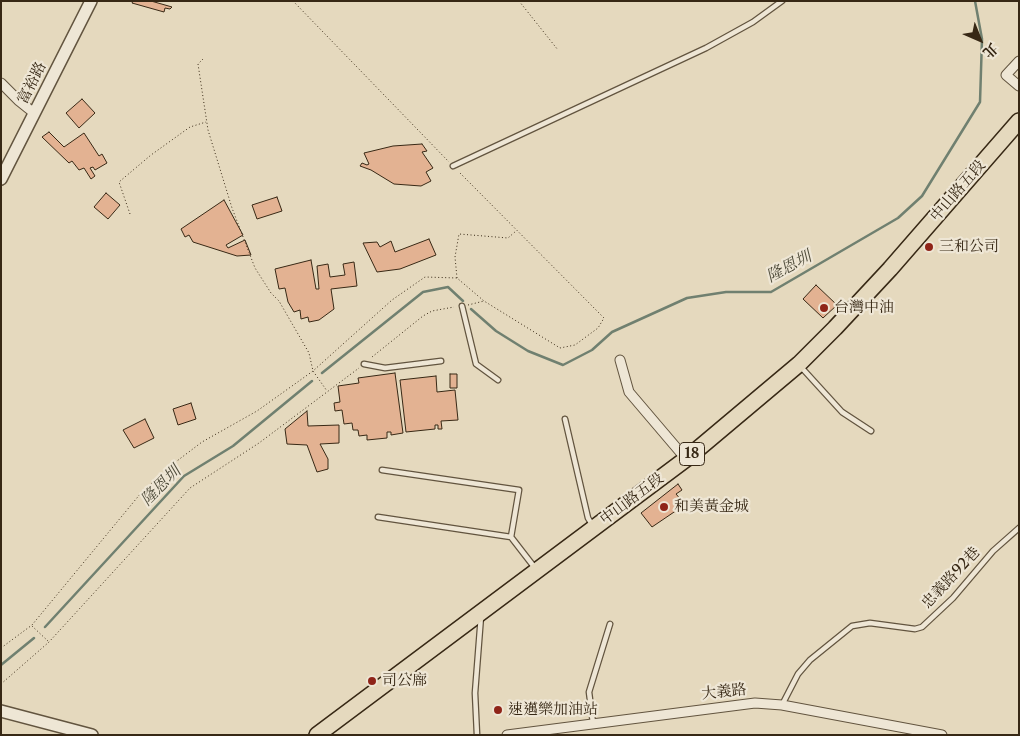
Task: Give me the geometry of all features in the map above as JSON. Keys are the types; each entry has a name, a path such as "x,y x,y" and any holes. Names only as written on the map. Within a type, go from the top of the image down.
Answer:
{"main road":[{"name":"中山路五段","path":"318,735 686,458 799,364 890,269 1019,121"}],"street":[{"name":"富裕路","path":"1,179 91,1"},
{"path":"1019,60 1006,75 1019,86"},
{"path":"1,83 34,113"},
{"path":"620,360 629,392 686,458"},
{"name":"大義路","path":"507,735 718,706 755,703 782,705 942,735"},
{"path":"1,711 92,735"}],"lane":[{"path":"453,166 706,48 753,22 782,1"},
{"path":"462,306 476,364 498,380"},
{"path":"364,364 385,368 441,361"},
{"path":"799,364 842,412 871,431"},
{"path":"565,419 588,518 594,527"},
{"path":"382,470 519,490 511,537"},
{"path":"378,518 511,537 537,570"},
{"name":"忠義路92巷","path":"782,705 798,674 810,660 852,626 870,623 915,629 922,626 953,598 993,551 1019,528"},
{"path":"478,735 475,694 482,611"},
{"path":"593,723 588,692 610,624"}],"path":[{"path":"1,648 32,625 141,493 202,442 257,411 313,371 392,300 425,278 457,278 484,301 560,348 575,345 598,328 604,318 293,1"},
{"path":"519,1 558,50"},
{"path":"203,59 198,64 207,122 232,208 255,268 279,302 309,353 313,371 328,392"},
{"path":"130,214 119,182 151,155 190,127 207,122"},
{"path":"457,278 455,257 459,234 508,238 518,230"},
{"path":"1,684 49,642 190,488 259,443 328,392 423,316 432,312 484,301"},
{"path":"32,625 49,642"}],"building":[{"path":"133,1 151,1 172,7 170,9 165,8 164,12 132,3"},
{"path":"82,99 95,113 79,128 66,113"},
{"path":"49,132 64,147 84,133 99,156 102,154 107,163 95,170 93,167 90,168 95,176 91,179 84,168 79,170 72,161 69,163 42,137"},
{"path":"422,144 427,151 422,152 433,168 426,172 431,181 421,186 394,184 371,170 360,166 362,163 369,164 364,153 393,146"},
{"path":"106,193 120,205 108,219 94,207"},
{"path":"277,197 282,211 257,219 252,205"},
{"path":"224,200 243,235 226,245 228,248 245,240 251,255 237,256 193,242 189,235 185,237 181,229"},
{"path":"429,239 436,255 400,269 377,272 363,243 377,242 380,247 391,241 395,252"},
{"path":"311,260 316,289 319,289 317,266 328,264 330,277 345,275 343,264 354,262 357,286 331,289 334,309 319,320 309,322 308,317 301,319 300,310 294,312 288,302 285,288 279,289 275,269"},
{"path":"816,285 837,305 823,318 803,299"},
{"path":"395,373 403,433 391,435 391,432 387,432 387,438 367,440 367,435 359,436 358,430 353,430 352,423 344,424 342,410 335,411 334,403 340,402 338,386 359,383 358,378"},
{"path":"450,374 457,374 457,388 450,388"},
{"path":"436,376 437,392 455,390 458,420 441,421 442,429 438,429 438,425 435,425 435,429 406,432 400,380"},
{"path":"191,403 196,419 178,425 173,409"},
{"path":"307,411 308,426 339,425 339,443 320,444 328,459 328,469 317,472 307,445 287,444 285,429"},
{"path":"145,419 154,438 134,448 123,430"},
{"name":"和美黃金城","path":"678,484 682,490 676,494 683,502 678,506 680,508 652,527 641,513"}],"waterway":[{"name":"隆恩圳","path":"471,309 496,331 528,351 563,365 592,350 612,332 687,298 726,292 771,292 898,218 922,196 980,102 982,39 975,1"},
{"name":"隆恩圳","path":"322,373 423,292 448,287 463,301"},
{"name":"隆恩圳","path":"45,627 184,476 233,446 312,381"},
{"name":"隆恩圳","path":"1,665 34,638"}],"place":[{"name":"三和公司","path":"929,247"},
{"name":"台灣中油","path":"824,308"},
{"name":"和美黃金城","path":"664,507"},
{"name":"司公廍","path":"372,681"},
{"name":"速邁樂加油站","path":"498,710"}]}
